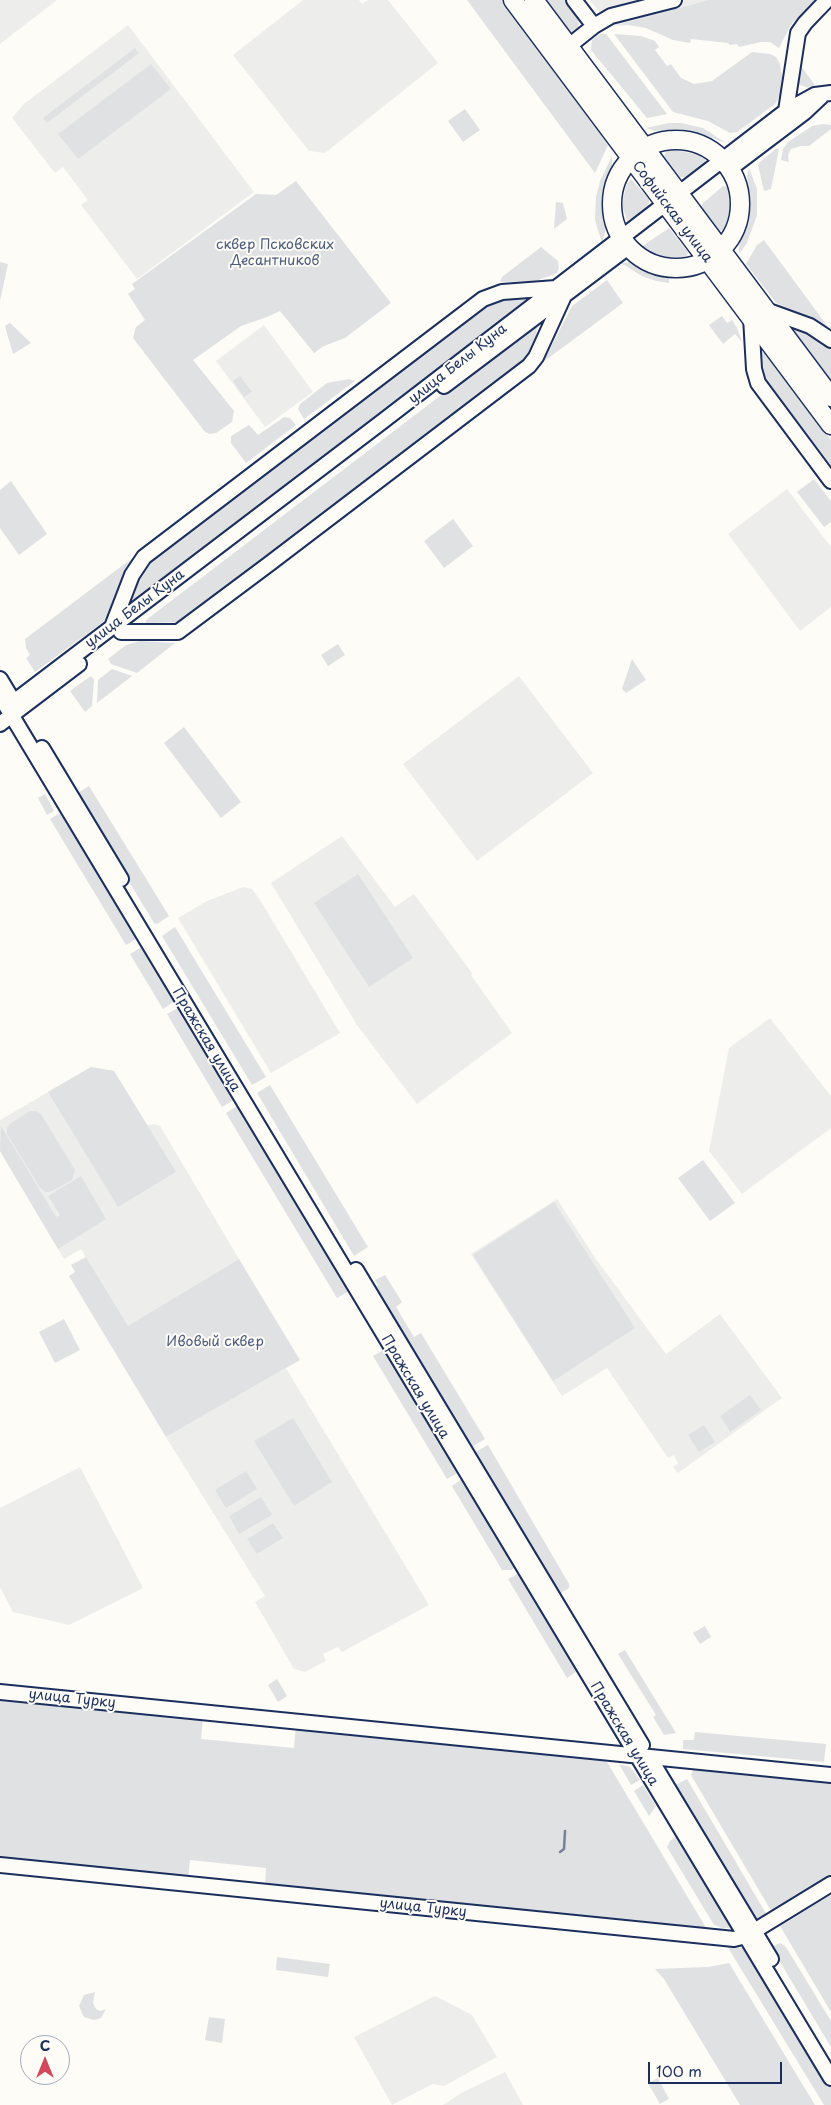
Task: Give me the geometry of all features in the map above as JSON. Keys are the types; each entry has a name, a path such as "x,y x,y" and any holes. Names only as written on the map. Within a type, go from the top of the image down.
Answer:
{"main road":[{"name":"Софийская улица","path":"513,0 638,153 715,255 758,314 831,425"},
{"name":"Софийская улица","path":"534,0 569,46 638,153"},
{"path":"669,141 686,141 702,146 727,164 738,187 740,206 736,226 715,255 680,267 662,265 643,259 623,243 614,216 614,192 622,170 638,153 669,141"},
{"name":"Софийская улица","path":"758,314 831,397"}],"street":[{"path":"574,0 594,26"},
{"path":"569,46 594,26 611,16 674,0"},
{"path":"786,111 798,33 805,22 828,0"},
{"path":"791,78 799,89 823,94"},
{"name":"улица Белы Куна","path":"727,164 786,111 823,94"},
{"name":"улица Белы Куна","path":"0,724 9,707 116,629 561,291 623,243 672,198 805,112 823,94"},
{"path":"561,291 536,357 529,366 362,494 178,632 116,629 132,575 144,557 369,385 483,299 502,292 561,291"},
{"path":"831,340 810,326 758,314 754,369 758,383 831,481"},
{"name":"Пражская улица","path":"0,678 9,707 750,1934 831,2078"},
{"name":"улица Турку","path":"0,1692 831,1775"},
{"name":"улица Турку","path":"0,1865 734,1939 750,1934 831,1884"},
{"name":"Пражская улица","path":"750,1934 831,2059"}],"shaded area":[{"path":"0,0 57,0 0,44"},
{"path":"303,0 359,0 362,4 368,0 388,0 438,63 325,153 309,151 233,55"},
{"path":"590,0 712,0 701,6 622,26 609,25"},
{"path":"128,25 254,192 137,279 81,205 88,200 63,167 55,173 12,118 24,104"},
{"path":"264,325 313,392 265,427 216,361"},
{"path":"787,489 831,547 831,607 800,631 728,534"},
{"path":"519,676 593,773 477,861 403,764"},
{"path":"342,836 395,907 414,894 472,973 471,975 512,1033 417,1104 357,1025 271,883"},
{"path":"243,887 252,889 260,900 340,1033 271,1073 178,918 207,901"},
{"path":"770,1018 831,1096 831,1128 742,1194 709,1151 729,1048"},
{"path":"91,1067 114,1071 147,1125 154,1124 160,1126 239,1259 128,1327 81,1249 64,1259 0,1151 0,1120"},
{"path":"557,1199 596,1259 666,1354 720,1314 782,1398 678,1473 673,1467 678,1464 674,1455 668,1458 607,1368 562,1396 471,1254"},
{"path":"286,1368 429,1605 342,1652 338,1647 323,1654 326,1661 305,1672 294,1669 255,1602 265,1596 166,1437"},
{"path":"80,1467 143,1588 69,1625 13,1612 0,1587 0,1508"},
{"path":"435,1996 472,2015 497,2057 444,2086 433,2084 392,2105 354,2037"},
{"path":"505,2072 523,2105 443,2105 461,2093"}],"green space":[{"path":"467,0 504,0 561,77 608,145 595,173"},
{"path":"545,0 569,0 579,17 578,31 571,34"},
{"path":"709,0 816,0 792,23 779,48 770,42 739,47 737,44 730,45 728,43 691,39 690,43 673,40 646,28 622,24"},
{"path":"600,34 606,34 667,114 647,118 591,50 592,40"},
{"path":"614,34 641,36 655,41 659,47 655,50 667,66 671,64 681,78 694,84 712,81 752,52 770,54 776,57 780,64 783,82 781,94 775,104 737,132 730,133 708,121 673,112"},
{"path":"135,48 139,53 47,123 43,118"},
{"path":"151,64 171,89 78,159 58,134"},
{"path":"800,65 815,85 809,88 800,85 797,79"},
{"path":"465,109 480,130 463,142 448,121"},
{"path":"669,123 681,123 703,128 726,143 692,131 680,129 654,131 646,128"},
{"path":"831,125 831,129 809,146 791,149 788,155 789,162 781,160 783,149 788,142 812,126"},
{"path":"777,148 779,149 771,189 764,191 758,165"},
{"path":"675,150 700,155 705,158 705,162 687,177 680,177 664,156 667,151"},
{"path":"612,156 612,168 604,185 603,198 606,229 602,243 595,220 596,197 600,181"},
{"path":"749,168 757,189 757,215 747,243 739,254 739,244 745,231 750,210 747,176"},
{"path":"631,179 649,199 649,203 648,207 627,221 623,208 623,199 627,184"},
{"name":"сквер Псковских Десантников","path":"296,181 391,303 345,338 324,346 314,353 280,311 241,326 193,360 234,411 232,422 216,433 210,434 205,432 133,338 136,327 145,320 128,294 135,289 132,284 256,194 276,195"},
{"path":"723,186 727,187 730,205 728,218 723,230 720,231 702,209 702,204"},
{"path":"556,202 563,203 567,219 554,229"},
{"path":"669,228 688,252 687,255 683,257 668,257 654,254 643,247"},
{"path":"764,240 831,332 776,303 746,264 757,245"},
{"path":"541,247 558,261 559,268 557,273 536,281 500,281 502,277"},
{"path":"0,262 8,264 0,301"},
{"path":"631,262 655,274 669,276 669,283 642,276 621,263"},
{"path":"607,280 623,303 543,362 572,306"},
{"path":"524,296 528,305 134,602 129,600 144,565 485,304 505,297"},
{"path":"722,316 727,323 732,320 742,342 735,334 723,344 709,325"},
{"path":"537,322 536,345 521,366 178,622 146,623 146,620"},
{"path":"10,323 31,343 13,354 5,326"},
{"path":"794,326 797,326 831,348 831,383 793,331"},
{"path":"762,352 767,353 831,440 831,473 760,376 759,358"},
{"path":"240,376 252,392 244,397 233,381"},
{"path":"349,379 355,381 304,419 298,409 300,404 327,383"},
{"path":"284,417 290,418 296,425 246,463 231,443 231,436 249,425 258,435"},
{"path":"814,479 831,501 831,522 824,527 797,492"},
{"path":"11,481 47,534 19,555 0,528 0,490"},
{"path":"453,519 473,546 444,568 424,541"},
{"path":"135,556 138,559 112,611 102,623 35,672 26,658 30,655 26,648 25,639"},
{"path":"140,641 175,643 137,673 111,664 108,659 126,645"},
{"path":"338,644 345,655 328,666 321,655"},
{"path":"632,659 646,680 626,693 622,689"},
{"path":"112,669 132,676 97,703 98,680"},
{"path":"91,676 94,680 92,706 85,712 70,691"},
{"path":"184,727 241,802 221,818 164,743"},
{"path":"89,786 169,916 157,924 154,923 76,794"},
{"path":"45,794 54,811 47,815 38,798"},
{"path":"63,811 139,937 126,945 50,819"},
{"path":"358,874 413,958 369,987 314,903"},
{"path":"175,927 266,1077 252,1085 162,936"},
{"path":"145,945 176,998 163,1009 130,954"},
{"path":"183,1008 237,1098 222,1107 167,1014 176,1009"},
{"path":"91,1067 114,1071 176,1172 118,1207 48,1092"},
{"path":"270,1085 368,1247 354,1256 257,1093"},
{"path":"240,1104 352,1289 337,1298 226,1113"},
{"path":"30,1111 36,1111 41,1114 75,1170 72,1180 50,1192 41,1189 7,1134 7,1128 11,1123"},
{"path":"1,1126 56,1217 60,1215 48,1196 81,1176 106,1219 58,1249 0,1151"},
{"path":"703,1160 735,1203 710,1221 678,1178"},
{"path":"554,1202 635,1328 553,1381 473,1255"},
{"name":"Ивовый сквер","path":"86,1257 128,1326 239,1259 300,1360 166,1437 69,1276 75,1272 71,1265"},
{"path":"385,1275 402,1302 396,1307 414,1337 421,1333 485,1439 470,1448 374,1288 378,1285 375,1280"},
{"path":"64,1319 80,1350 55,1363 39,1332"},
{"path":"387,1348 461,1471 447,1479 373,1356"},
{"path":"750,1395 761,1410 730,1432 720,1416"},
{"path":"293,1418 332,1482 294,1506 254,1441"},
{"path":"704,1425 715,1442 699,1452 688,1435"},
{"path":"488,1445 569,1584 569,1588 559,1594 474,1453"},
{"path":"246,1471 257,1489 226,1508 215,1490"},
{"path":"465,1477 518,1566 511,1570 502,1570 452,1486"},
{"path":"261,1497 272,1515 239,1534 229,1516"},
{"path":"273,1523 283,1538 257,1554 247,1539"},
{"path":"522,1572 580,1669 567,1678 508,1579"},
{"path":"705,1626 711,1637 700,1644 693,1633"},
{"path":"625,1650 676,1733 664,1735 653,1717 656,1715 618,1654"},
{"path":"277,1679 287,1696 278,1702 268,1685"},
{"path":"0,1696 203,1717 201,1739 294,1748 296,1726 604,1757 708,1931 265,1886 266,1868 190,1860 188,1879 0,1860"},
{"path":"695,1732 826,1744 824,1762 683,1749 683,1740 694,1740"},
{"path":"619,1764 630,1767 640,1780 631,1785"},
{"path":"695,1766 831,1780 831,1879 773,1914 691,1775"},
{"path":"687,1779 768,1917 756,1921 674,1786"},
{"path":"643,1785 656,1806 649,1816 634,1791"},
{"path":"680,1834 736,1928 722,1928 714,1925 667,1847 670,1841"},
{"path":"830,1895 831,1898 831,2012 780,1926"},
{"path":"780,1943 786,1947 831,2021 831,2047 771,1947"},
{"path":"727,1946 742,1948 750,1958 753,1956 831,2086 831,2105 824,2105"},
{"path":"277,1957 330,1964 328,1977 276,1970"},
{"path":"729,1963 815,2105 740,2105 664,1979 655,1969 708,1967"},
{"path":"95,1992 93,2003 96,2009 100,2011 106,2009 101,2018 94,2020 84,2017 79,2006 84,1995"},
{"path":"209,2017 225,2019 222,2043 205,2040"},
{"path":"658,2078 669,2099 660,2104 648,2083"}],"waterway":[{"path":"560,1852 564,1849 565,1831"}]}
